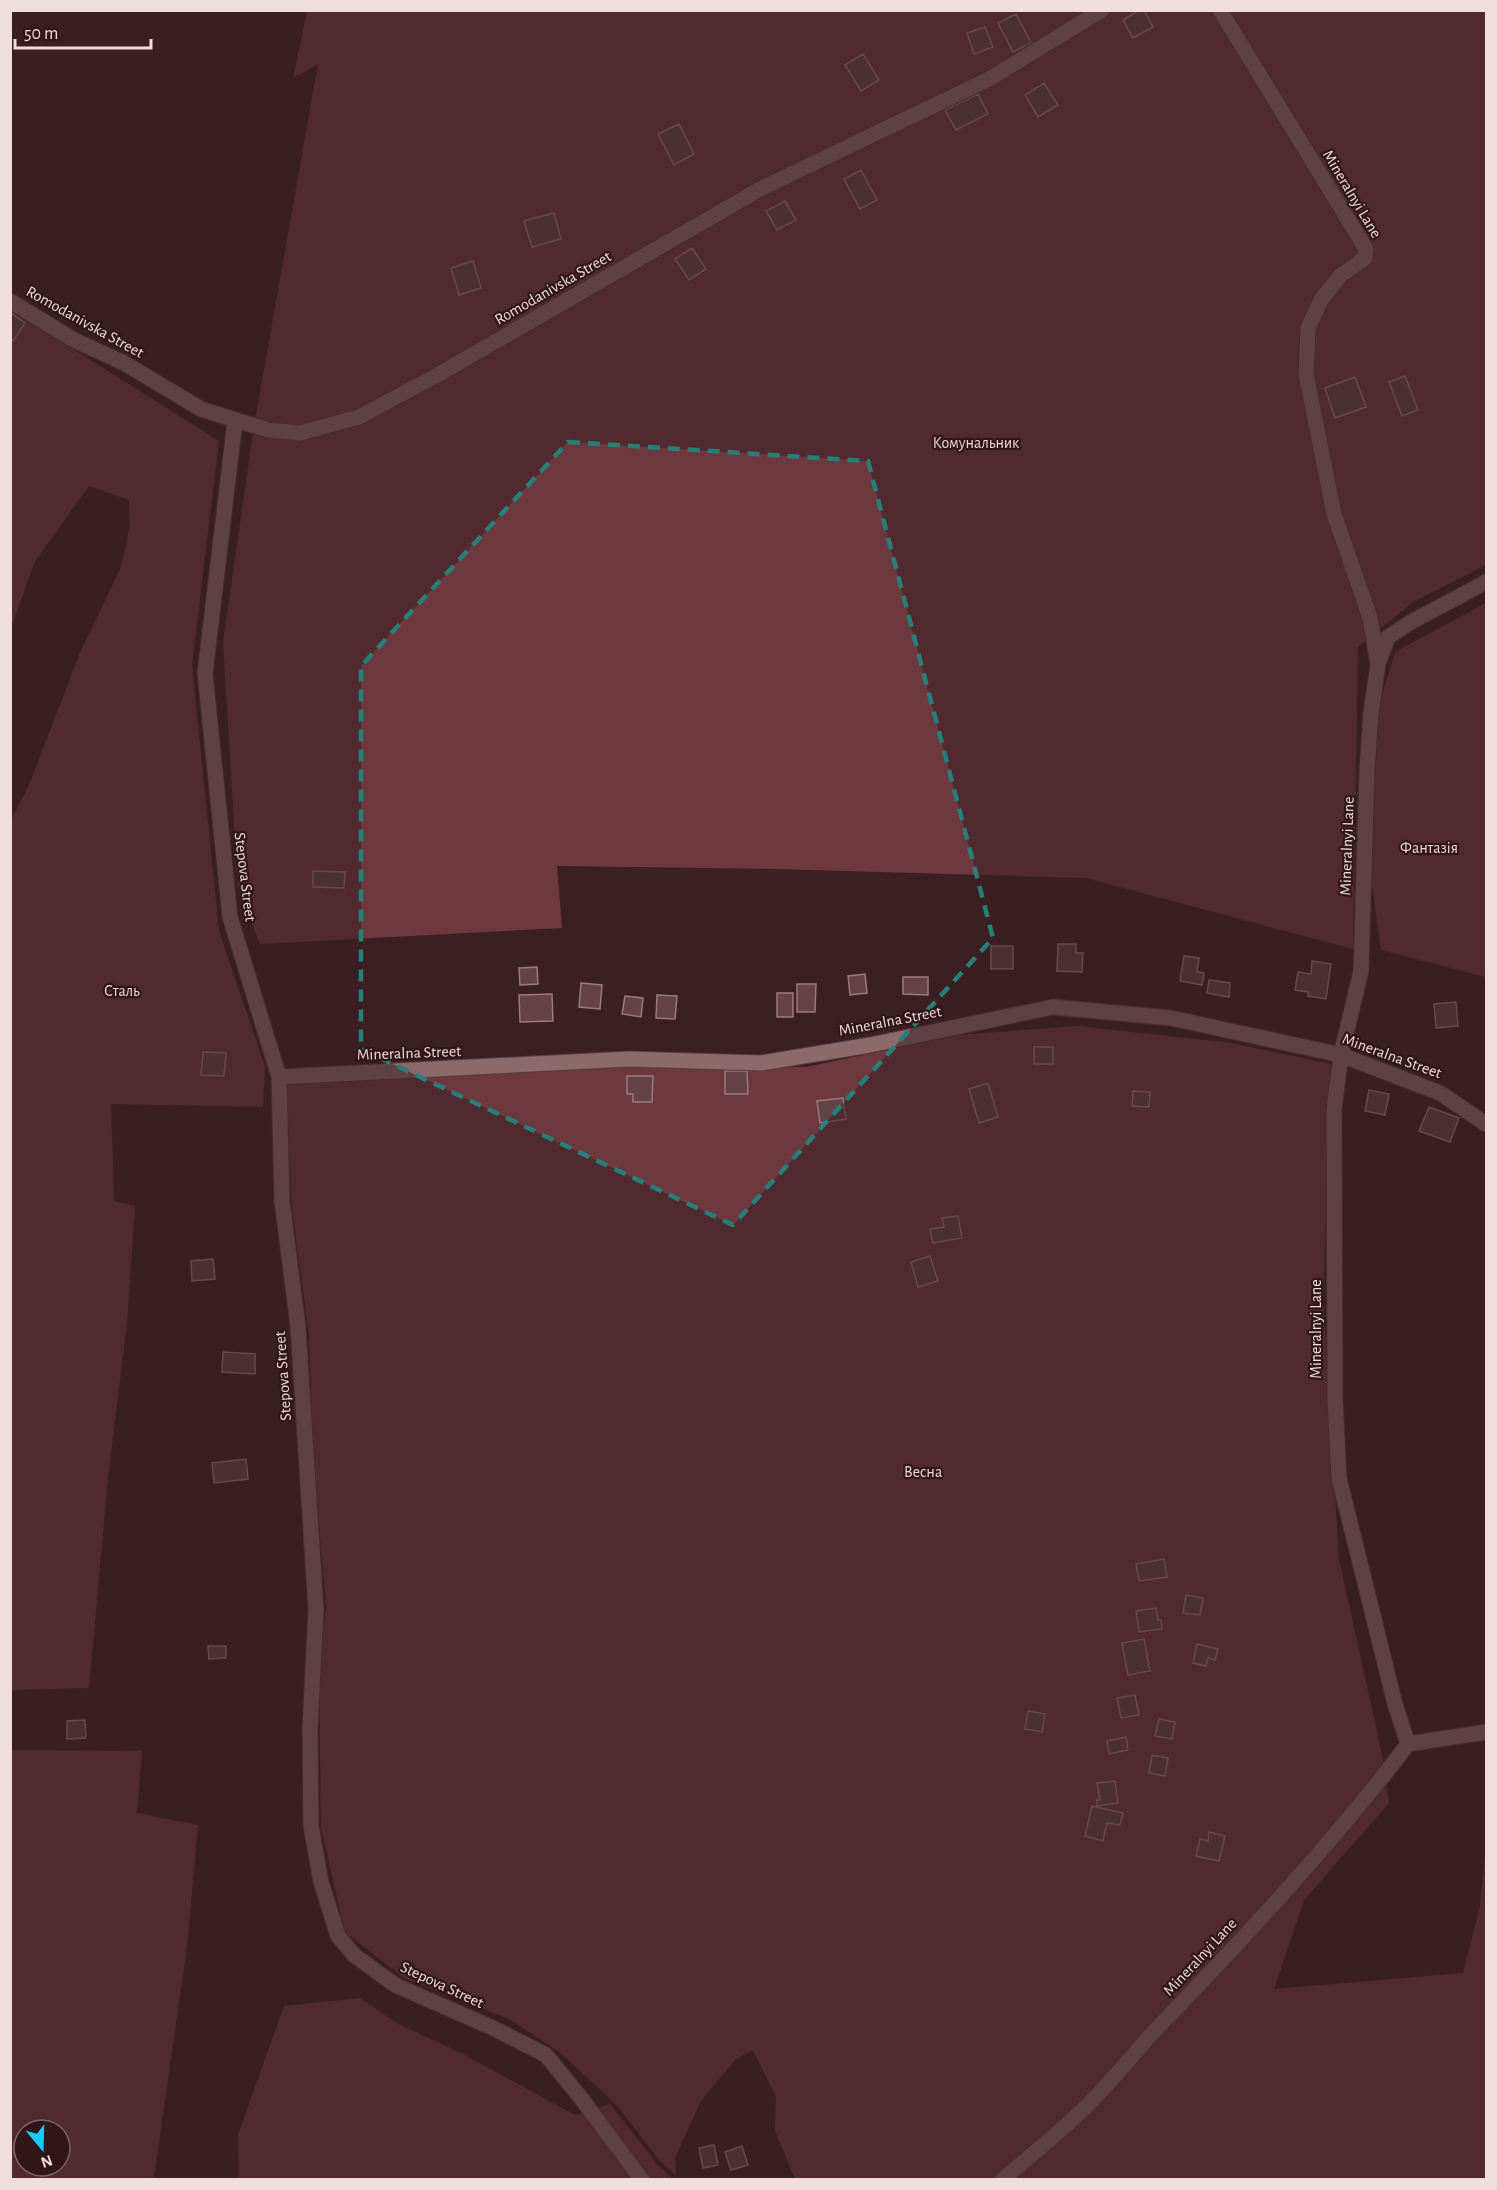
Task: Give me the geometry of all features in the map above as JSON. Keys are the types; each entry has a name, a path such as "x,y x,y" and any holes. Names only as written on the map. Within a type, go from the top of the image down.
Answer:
{"street":[{"name":"Romodanivska Street","path":"10,301 74,340 124,363 201,409 268,430 300,433 359,417 443,372 762,188 989,79 1101,10"},
{"name":"Mineralnyi Lane","path":"1002,2180 1060,2131 1104,2089 1148,2038 1298,1878 1365,1800 1408,1744 1392,1693 1339,1478 1335,1399 1334,1121 1341,1055 1361,971 1367,770 1377,664 1370,618 1334,514 1306,374 1308,328 1321,300 1340,276 1365,258 1366,249 1220,10"},
{"name":"Stepova Street","path":"235,421 205,673 230,917 279,1077 282,1201 298,1327 316,1610 310,1729 311,1826 321,1882 338,1936 354,1955 395,1985 493,2028 546,2055 642,2180"},
{"path":"1377,664 1388,637 1486,582"},
{"name":"Mineralna Street","path":"279,1077 629,1059 761,1063 870,1045 1053,1007 1171,1018 1341,1055 1440,1093 1486,1124"},
{"path":"1408,1744 1486,1732"}],"highlighted area":[{"path":"568,442 868,461 993,938 733,1225 361,1049 361,666"}],"green space":[{"name":"Комунальник","path":"307,11 1486,11 1486,565 1413,602 1358,647 1353,949 1086,878 774,869 557,866 562,928 260,944 238,888 223,642 254,426 318,64 293,78"},
{"name":"Сталь","path":"11,310 219,441 192,665 219,931 265,1067 263,1107 111,1104 114,1201 135,1206 127,1323 108,1478 89,1688 11,1690 10,822 29,785 80,653 121,567 130,526 129,500 89,486 35,561 11,627"},
{"name":"Фантазія","path":"1486,603 1486,977 1381,950 1370,871 1379,706 1395,652"},
{"name":"Весна","path":"1077,1026 1232,1043 1331,1064 1323,1300 1339,1559 1381,1750 1389,1803 1304,1900 1274,1989 1463,1973 1480,1906 1486,1846 1486,2179 795,2179 775,2131 776,2097 753,2050 736,2059 701,2101 675,2158 676,2176 660,2161 615,2103 558,2051 509,2019 404,1978 345,1932 321,1828 319,1670 326,1608 313,1448 309,1334 292,1208 286,1084 602,1065 806,1067 958,1035"},
{"path":"11,1750 142,1751 137,1813 198,1825 187,1947 154,2177 143,2180 11,2179"},
{"path":"360,1998 398,2024 459,2052 575,2115 610,2104 657,2164 673,2179 239,2179 238,2135 284,2006"}],"building":[{"path":"1139,10 1144,10 1153,27 1133,38 1123,20"},
{"path":"1016,14 1031,43 1013,52 998,23"},
{"path":"985,27 993,47 974,54 967,33"},
{"path":"863,54 879,80 861,91 845,65"},
{"path":"1044,83 1058,105 1038,117 1025,95"},
{"path":"978,94 988,114 956,130 945,110"},
{"path":"679,124 694,154 674,165 658,134"},
{"path":"861,170 877,200 860,209 844,179"},
{"path":"785,201 796,220 777,230 766,211"},
{"path":"554,213 561,239 532,247 524,221"},
{"path":"692,248 706,269 689,280 675,259"},
{"path":"473,261 481,288 459,295 451,268"},
{"path":"11,313 25,323 13,341 10,339"},
{"path":"1405,376 1418,410 1402,416 1389,382"},
{"path":"1355,377 1366,407 1335,418 1325,388"},
{"path":"313,871 345,872 344,888 313,887"},
{"path":"1058,944 1076,944 1076,953 1083,953 1082,972 1057,971"},
{"path":"991,946 1013,946 1013,969 991,969"},
{"path":"1184,956 1199,958 1197,972 1204,973 1202,985 1180,981"},
{"path":"1312,961 1331,964 1326,999 1308,996 1308,992 1295,990 1298,972 1311,974"},
{"path":"537,967 538,984 520,985 519,968"},
{"path":"865,974 867,993 850,995 848,976"},
{"path":"903,977 928,977 928,995 903,994"},
{"path":"1209,980 1230,983 1229,997 1207,993"},
{"path":"581,983 602,985 600,1009 579,1007"},
{"path":"797,984 816,984 815,1012 797,1012"},
{"path":"777,993 793,993 793,1017 777,1017"},
{"path":"552,994 553,1021 520,1022 519,995"},
{"path":"657,995 677,996 675,1019 656,1018"},
{"path":"625,996 643,998 641,1017 622,1014"},
{"path":"1456,1002 1458,1026 1436,1028 1434,1004"},
{"path":"1034,1047 1053,1047 1053,1064 1034,1064"},
{"path":"203,1052 226,1053 224,1076 201,1075"},
{"path":"725,1071 747,1071 748,1094 725,1094"},
{"path":"627,1076 653,1076 652,1102 633,1102 633,1094 627,1094"},
{"path":"988,1083 998,1117 979,1123 969,1089"},
{"path":"1369,1090 1389,1094 1385,1115 1365,1111"},
{"path":"1133,1091 1150,1092 1149,1107 1132,1106"},
{"path":"843,1098 846,1119 820,1123 817,1101"},
{"path":"1429,1107 1459,1118 1450,1142 1419,1131"},
{"path":"958,1216 962,1238 933,1243 930,1229 944,1227 942,1218"},
{"path":"930,1256 938,1281 918,1287 911,1262"},
{"path":"213,1259 215,1279 192,1281 191,1261"},
{"path":"223,1352 255,1354 255,1374 222,1372"},
{"path":"246,1459 248,1479 214,1483 212,1463"},
{"path":"1164,1559 1167,1577 1139,1581 1136,1564"},
{"path":"1186,1595 1203,1598 1200,1615 1183,1613"},
{"path":"1156,1608 1162,1629 1139,1632 1136,1611"},
{"path":"1144,1639 1150,1671 1128,1675 1122,1643"},
{"path":"1197,1644 1218,1649 1215,1660 1208,1658 1206,1666 1193,1663"},
{"path":"208,1646 226,1646 226,1658 209,1659"},
{"path":"1135,1695 1139,1715 1121,1718 1117,1698"},
{"path":"1028,1711 1045,1714 1042,1732 1025,1729"},
{"path":"1159,1719 1175,1722 1172,1739 1155,1736"},
{"path":"85,1720 86,1738 67,1739 67,1721"},
{"path":"1126,1737 1128,1750 1109,1754 1107,1741"},
{"path":"1152,1755 1168,1758 1165,1776 1149,1773"},
{"path":"1115,1781 1118,1803 1097,1806 1097,1800 1100,1800 1097,1783"},
{"path":"1092,1806 1123,1813 1120,1825 1107,1823 1103,1841 1085,1836"},
{"path":"1209,1832 1225,1836 1219,1861 1196,1856 1200,1839 1208,1841"},
{"path":"714,2145 718,2165 703,2168 699,2148"},
{"path":"742,2146 748,2165 731,2170 725,2152"}]}
